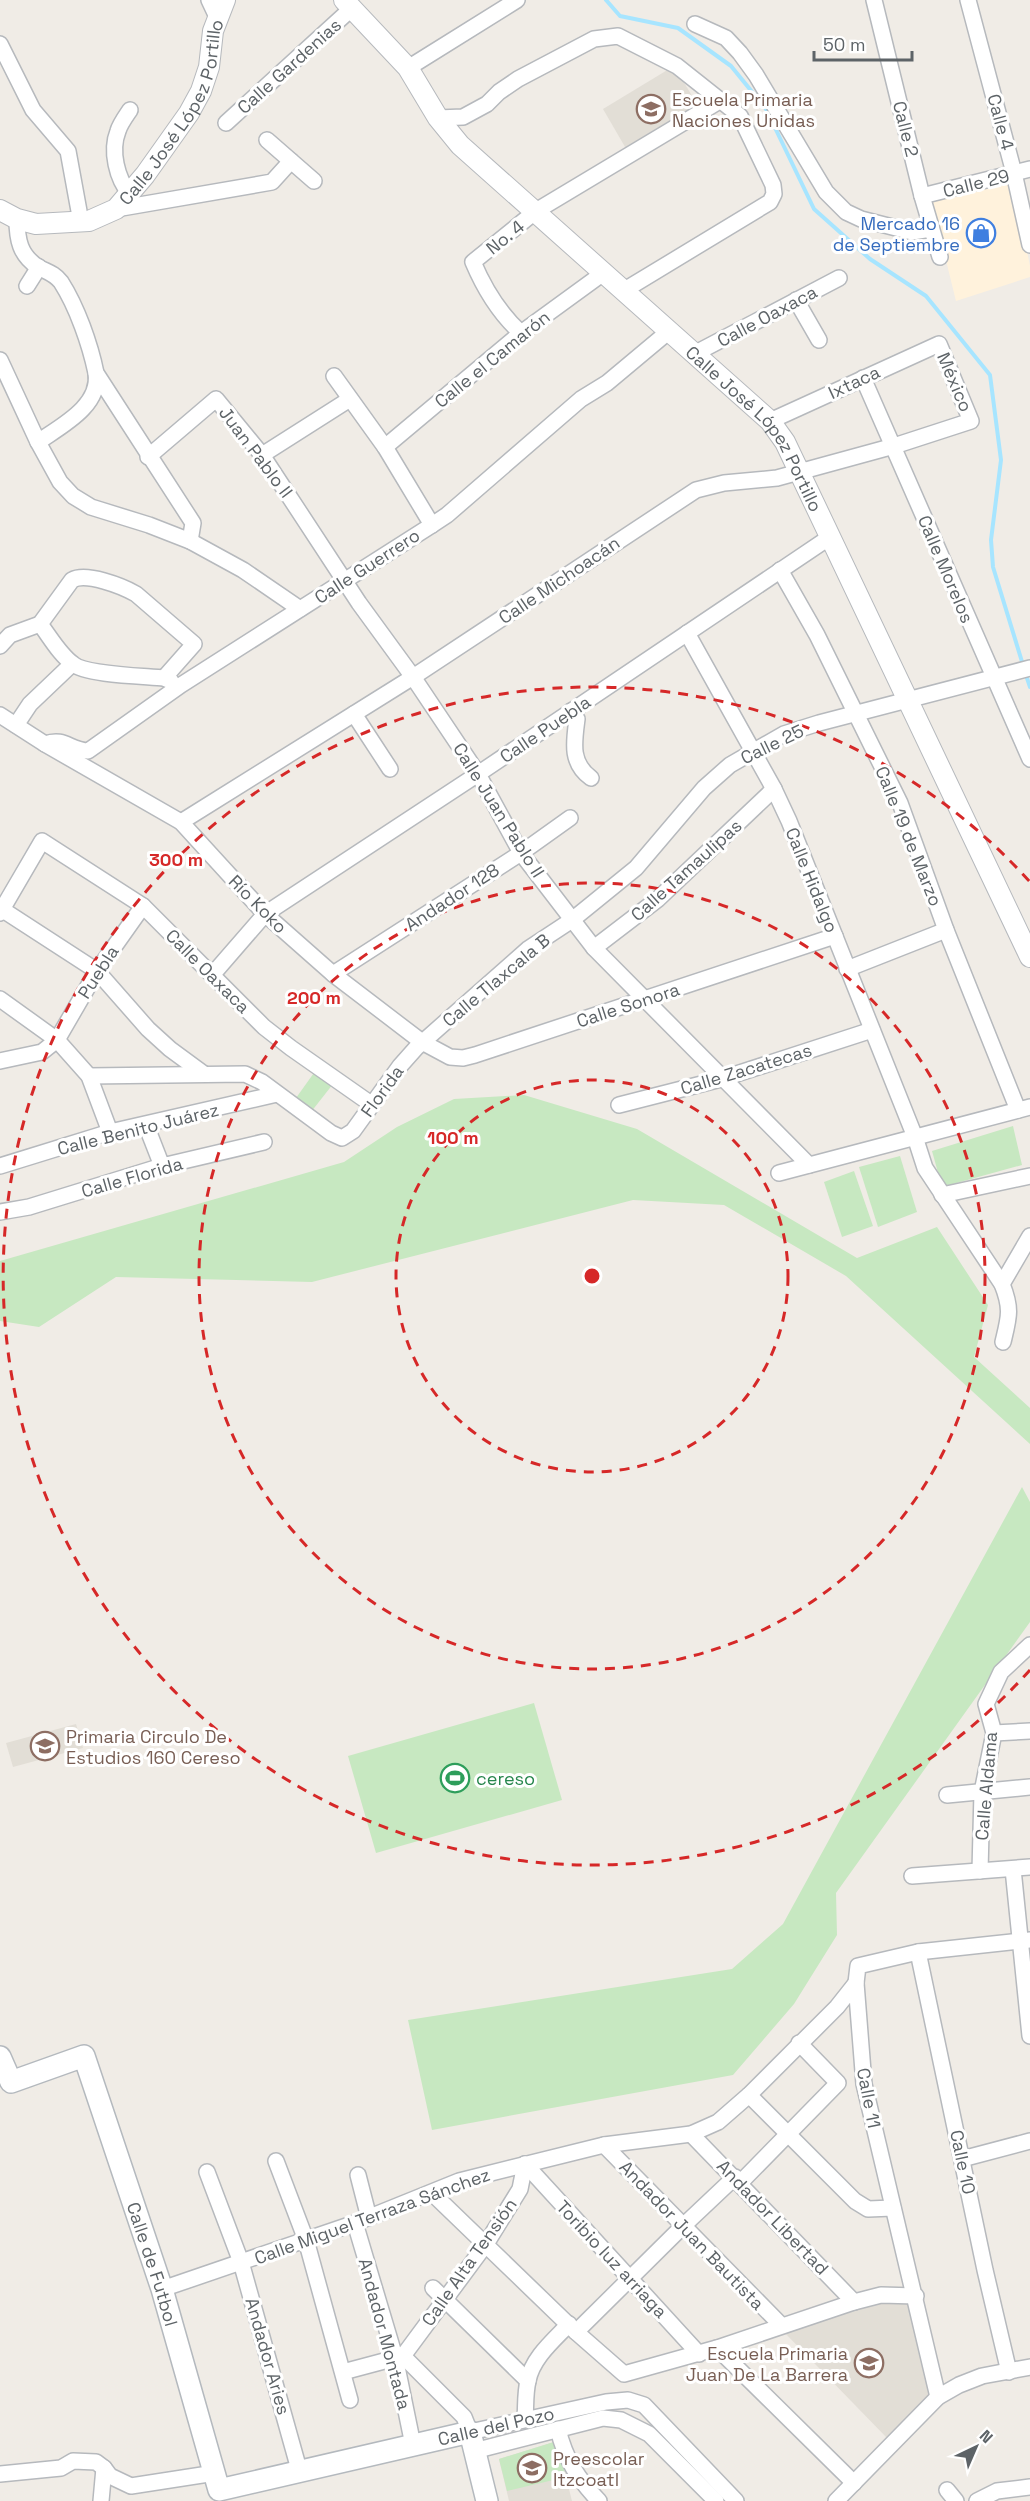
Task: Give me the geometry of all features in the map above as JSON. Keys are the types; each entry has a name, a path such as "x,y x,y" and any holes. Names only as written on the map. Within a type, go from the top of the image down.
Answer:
{"main road":[{"name":"Calle de Futbol","path":"5,2084 84,2056 162,2289 218,2488"},
{"path":"0,2057 5,2084"},
{"path":"472,2441 483,2500"},
{"name":"Calle del Pozo","path":"218,2488 300,2473 413,2445 472,2441"}],"street":[{"path":"408,68 517,0"},
{"name":"Calle 2","path":"874,0 922,196 940,257"},
{"name":"Calle 4","path":"968,0 1014,173 1030,245"},
{"name":"Calle José López Portillo","path":"347,5 408,68 438,118 460,145 536,211 602,274 770,421 785,442 801,472 907,699 1025,931 1030,957"},
{"name":"Calle Gardenias","path":"226,123 347,5"},
{"name":"Calle José López Portillo","path":"8,215 36,224 81,222 116,209 130,194 189,113 201,91 209,67 217,6"},
{"path":"695,24 726,38 740,53 756,75 826,192 846,212 861,219 912,232 931,229"},
{"path":"438,118 463,117 479,109 518,79 594,39 618,36 677,66 740,116 768,175 774,194 770,202 623,291"},
{"path":"0,44 33,110 68,151 81,222"},
{"name":"No. 4","path":"521,333 498,307 482,283 473,262 536,211 721,100"},
{"path":"130,110 117,132 116,149 118,176 130,194"},
{"path":"267,140 314,181"},
{"path":"116,209 272,183 291,161"},
{"name":"Calle 29","path":"922,196 1030,169"},
{"path":"8,215 22,252 39,267 52,272 61,282 82,326 96,372 148,457 193,523 190,541"},
{"path":"27,286 39,267"},
{"name":"Calle el Camarón","path":"385,447 521,333 602,274"},
{"name":"Calle Oaxaca","path":"694,354 839,278"},
{"path":"796,300 819,340"},
{"name":"Calle Guerrero","path":"45,744 59,741 80,751 88,751 181,685 432,525 581,399 607,383 668,332"},
{"name":"Ixtaca","path":"770,421 939,344"},
{"name":"México","path":"939,344 971,421"},
{"path":"0,360 5,387 60,482 73,496 91,507 190,541 243,570 300,609"},
{"path":"38,442 83,408 95,392 96,372"},
{"path":"334,376 385,447 432,525"},
{"name":"Calle Morelos","path":"863,378 1000,675 1030,759"},
{"name":"Juan Pablo II","path":"148,457 216,399 262,454 296,506"},
{"path":"262,454 350,399"},
{"name":"Calle Michoacán","path":"182,822 413,677 696,490 724,483 777,478 801,472 894,446 971,421"},
{"name":"Calle Juan Pablo II","path":"296,506 344,580 478,774 521,853 572,920 594,948 809,1165"},
{"name":"Calle Puebla","path":"213,974 265,915 830,537"},
{"name":"Calle 19 de Marzo","path":"780,570 817,635 900,803 946,930 1024,1109"},
{"path":"3,636 40,624 72,580 79,576 126,588 194,644 164,678"},
{"path":"40,624 72,664 86,672 164,678 181,685"},
{"name":"Calle Hidalgo","path":"687,633 774,789 915,1137"},
{"path":"16,725 30,704 72,664"},
{"name":"Calle 25","path":"572,920 636,868 704,788 730,765 753,751 784,734 854,712 1030,668"},
{"path":"571,711 577,719 574,750 577,762 585,774 591,778"},
{"path":"354,714 390,769"},
{"name":"Río Koko","path":"0,716 182,822 265,915 333,974 422,1042"},
{"name":"Calle Tamaulipas","path":"594,948 658,899 774,789"},
{"name":"Andador 128","path":"333,974 521,853 570,818"},
{"name":"Calle Oaxaca","path":"1,910 42,841 143,906 273,1034 371,1104"},
{"name":"Puebla","path":"57,1040 97,970 143,906"},
{"path":"1,910 97,970 148,1029 170,1049 204,1074"},
{"name":"Calle Tlaxcala B","path":"422,1042 528,949 572,920"},
{"path":"847,969 946,930"},
{"name":"Calle Sonora","path":"422,1042 450,1057 463,1058 835,936"},
{"path":"0,999 57,1040 89,1076 110,1132"},
{"path":"0,1012 16,1010"},
{"name":"Calle Zacatecas","path":"619,1105 722,1079 872,1030"},
{"path":"0,1061 42,1052 57,1040"},
{"name":"Florida","path":"277,1094 331,1133 342,1138 353,1131 400,1066 422,1042"},
{"path":"89,1076 245,1074 262,1082 277,1094"},
{"name":"Calle Benito Juárez","path":"0,1166 110,1132 277,1094"},
{"path":"779,1173 1024,1109"},
{"path":"146,1125 162,1166"},
{"path":"915,1137 925,1168 1002,1284 1010,1302 1003,1342"},
{"name":"Calle Florida","path":"0,1212 29,1207 162,1166 264,1142"},
{"path":"942,1195 1030,1176"},
{"path":"1002,1284 1030,1236"},
{"name":"Calle Aldama","path":"980,1871 982,1792 994,1733 986,1704 990,1690 1001,1672 1030,1645"},
{"path":"994,1733 1030,1731"},
{"path":"947,1795 1030,1787"},
{"path":"912,1876 1030,1867"},
{"path":"1013,1869 1025,1941 1030,2036"},
{"path":"856,1983 858,1966 918,1952 1025,1941"},
{"name":"Calle 10","path":"918,1952 985,2270 1009,2372"},
{"name":"Calle Miguel Terraza Sánchez","path":"162,2289 362,2221 459,2181 604,2145 691,2134 718,2122 749,2095 837,2007 856,1983"},
{"name":"Calle 11","path":"856,1983 864,2084 916,2296 938,2397"},
{"path":"525,2418 528,2380 537,2360 682,2227 790,2134 838,2083 799,2043"},
{"path":"749,2095 855,2201 868,2209 893,2208"},
{"name":"Andador Libertad","path":"691,2134 854,2302"},
{"path":"962,2159 1030,2141"},
{"name":"Andador Juan Bautista","path":"604,2145 682,2227 781,2325"},
{"path":"276,2161 306,2240 351,2400"},
{"name":"Calle Alta Tensión","path":"399,2357 486,2244 520,2189 525,2164"},
{"name":"Toribio luz arriaga","path":"525,2164 699,2354"},
{"name":"Andador Aries","path":"207,2172 242,2262 300,2473"},
{"name":"Andador Montada","path":"358,2175 362,2221 399,2357 413,2445"},
{"path":"432,2193 624,2374 699,2354 854,2302 881,2295 916,2296"},
{"path":"433,2288 528,2380"},
{"path":"717,2348 848,2494 938,2397 982,2376 1030,2367"},
{"path":"343,2372 399,2357 464,2417 472,2441 558,2429 603,2418 621,2420 649,2434 708,2498"},
{"name":"Calle del Pozo","path":"472,2441 525,2418 606,2402 628,2400 644,2404 736,2501"},
{"path":"558,2429 562,2448 571,2466 599,2501"},
{"path":"5,2474 61,2468 73,2461 96,2462 110,2476 130,2486 218,2488"},
{"path":"100,2501 104,2468"},
{"path":"977,2501 997,2492 1030,2487"}],"shaded area":[{"name":"Escuela Primaria Naciones Unidas","path":"674,66 700,109 628,152 603,109"},
{"name":"Mercado 16 de Septiembre","path":"1012,177 1030,266 1030,277 956,301 931,199"},
{"name":"Primaria Circulo De Estudios 160 Cereso","path":"76,1724 83,1748 13,1767 6,1743"},
{"name":"Escuela Primaria Juan De La Barrera","path":"881,2301 909,2304 931,2395 888,2439 783,2331"},
{"name":"Preescolar Itzcoatl","path":"557,2441 572,2501 509,2501 499,2459"}],"green space":[{"path":"316,1070 333,1084 311,1112 296,1098"},
{"path":"524,1095 637,1129 857,1258 937,1227 988,1305 974,1357 1030,1408 1030,1444 846,1276 724,1205 633,1200 312,1282 116,1277 39,1327 0,1321 0,1261 344,1162 397,1127 454,1099"},
{"path":"1013,1126 1022,1165 942,1187 932,1151"},
{"path":"900,1156 917,1212 878,1227 859,1167"},
{"path":"854,1171 873,1226 842,1237 824,1182"},
{"path":"1022,1487 1030,1502 1030,1622 836,1893 837,1935 794,2004 733,2075 432,2130 408,2020 732,1969 783,1924"},
{"name":"cereso","path":"534,1703 562,1800 376,1853 348,1756"},
{"name":"Preescolar Itzcoatl","path":"557,2441 566,2477 507,2491 499,2459"}],"waterway":[{"path":"606,0 620,16 678,28 731,66 766,109 814,209 870,259 926,296 990,375 1001,460 991,540 993,567 1023,665"},
{"path":"1025,672 1030,687"}],"place":[{"name":"Escuela Primaria Naciones Unidas","path":"651,109"},
{"name":"Mercado 16 de Septiembre","path":"981,233"},
{"name":"Primaria Circulo De Estudios 160 Cereso","path":"45,1746"},
{"name":"cereso","path":"455,1778"},
{"name":"Escuela Primaria Juan De La Barrera","path":"869,2363"},
{"name":"Preescolar Itzcoatl","path":"532,2468"}]}
